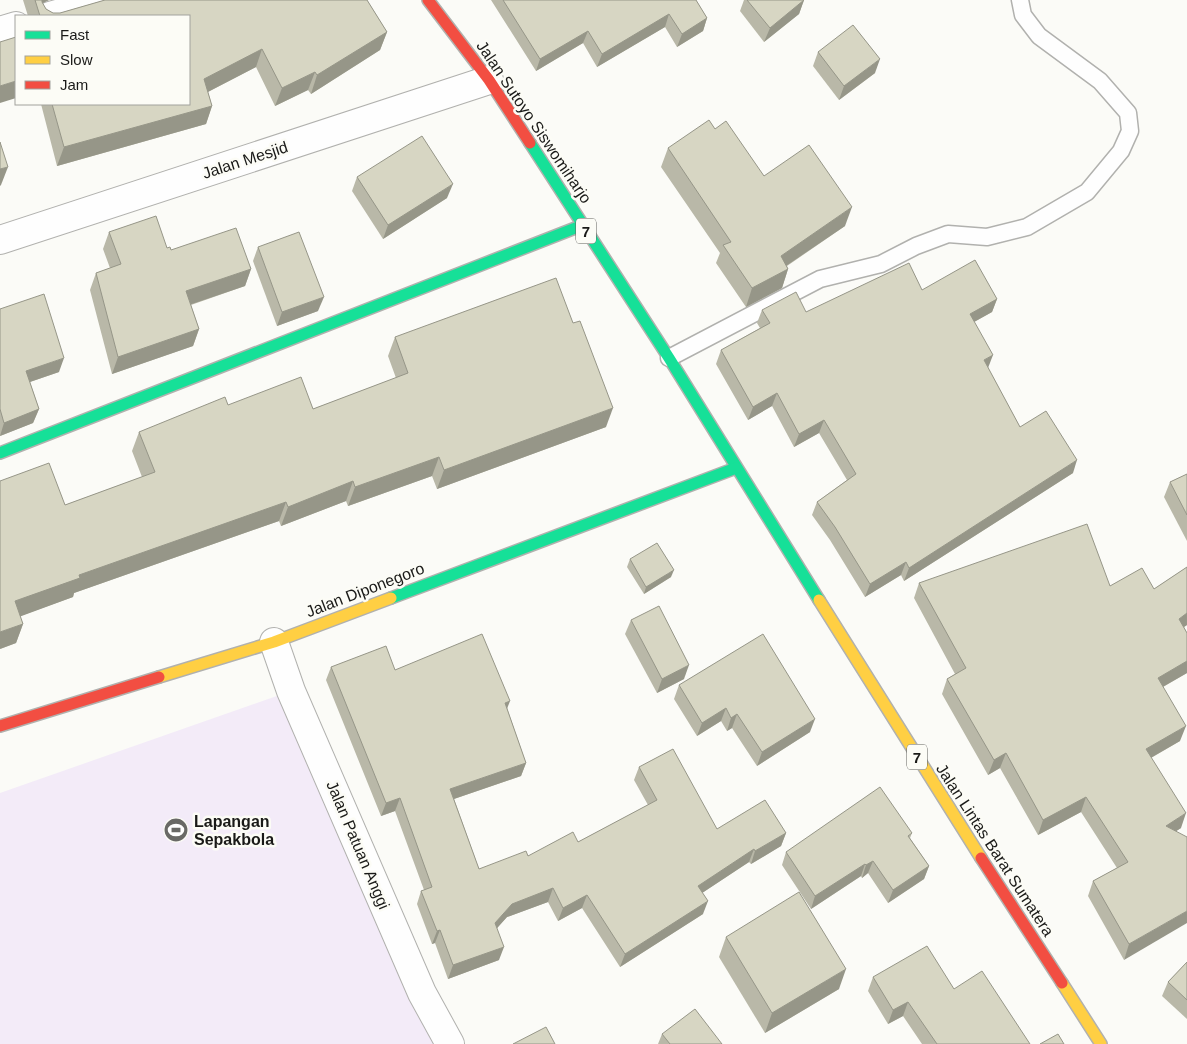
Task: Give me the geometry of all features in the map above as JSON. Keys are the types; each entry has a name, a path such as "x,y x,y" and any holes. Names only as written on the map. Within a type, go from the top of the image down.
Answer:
{"main road":[{"name":"Jalan Sutoyo Siswomiharjo","path":"428,0 490,80 669,358 736,468"},
{"path":"0,453 582,225"},
{"name":"Jalan Diponegoro","path":"0,726 274,642 736,468"},
{"name":"Jalan Lintas Barat Sumatera","path":"736,468 944,801 1101,1044"}],"street":[{"path":"54,15 106,0"},
{"path":"0,31 15,26"},
{"name":"Jalan Mesjid","path":"0,240 490,80"},
{"name":"Jalan Patuan Anggi","path":"274,642 291,691 422,993 450,1044"}],"lane":[{"path":"669,358 820,279 881,264 916,246 948,234 987,238 1027,227 1086,192 1121,152 1130,131 1128,113 1100,81 1039,36 1023,15 1020,0"}],"shaded area":[{"name":"Lapangan Sepakbola","path":"291,691 449,1044 0,1044 0,793"}],"building":[{"path":"35,0 42,0 46,9 53,13 60,13 105,0 367,0 387,32 317,75 315,72 282,88 262,49 204,79 212,106 64,147 52,105 190,105 190,15 40,15"},
{"path":"503,0 696,0 707,18 682,34 669,14 602,54 588,31 540,59"},
{"path":"747,0 804,0 770,28"},
{"path":"853,25 880,59 844,86 818,52"},
{"path":"15,37 15,81 0,86 0,42"},
{"path":"709,120 715,129 726,121 764,176 809,145 852,207 781,256 788,269 752,288 723,245 731,242 668,148"},
{"path":"422,136 453,184 388,225 357,177"},
{"path":"0,142 8,167 0,169"},
{"path":"156,216 167,248 170,247 171,250 236,228 251,269 186,291 199,329 118,357 96,273 121,264 109,232"},
{"path":"299,232 324,297 282,312 258,247"},
{"path":"975,260 997,299 970,314 993,355 984,360 1020,427 1046,411 1077,460 909,568 906,562 870,584 835,527 817,502 856,474 824,420 799,434 777,393 753,407 721,350 770,323 762,310 796,292 806,312 909,263 922,290"},
{"path":"556,278 573,323 580,321 613,408 444,470 439,457 355,487 353,481 288,507 286,502 79,575 80,578 15,601 23,624 0,632 0,481 49,463 65,505 155,472 139,432 225,397 228,405 301,377 313,409 408,373 395,337"},
{"path":"44,294 64,358 26,371 39,409 4,423 0,409 0,309"},
{"path":"1187,474 1187,515 1170,482"},
{"path":"1087,524 1110,586 1142,568 1154,589 1187,567 1187,613 1179,619 1187,633 1187,661 1158,678 1186,726 1146,749 1186,813 1166,826 1187,837 1187,911 1129,944 1093,881 1128,862 1086,797 1043,820 1006,753 994,760 947,679 966,668 919,583"},
{"path":"657,543 674,570 646,587 630,559"},
{"path":"659,606 689,665 662,679 631,620"},
{"path":"482,634 510,701 505,703 526,763 450,789 479,869 526,851 528,856 573,832 578,842 657,800 639,767 673,749 717,829 765,800 786,833 755,851 754,849 698,886 708,901 625,954 587,895 563,908 553,888 512,904 495,923 504,947 453,965 440,930 437,931 421,891 432,887 400,798 386,803 331,667 386,646 395,670"},
{"path":"763,634 815,719 762,752 737,714 731,718 726,708 702,723 679,685"},
{"path":"880,787 912,833 908,836 929,866 893,890 873,861 865,864 815,896 786,852"},
{"path":"799,892 846,969 772,1013 726,937"},
{"path":"927,946 954,989 982,971 1030,1044 937,1044 908,1002 893,1010 873,977"},
{"path":"1187,962 1187,1000 1168,982"},
{"path":"695,1009 722,1044 670,1044 662,1034"},
{"path":"546,1027 555,1044 513,1044"},
{"path":"1058,1034 1064,1044 1040,1044"}],"traffic: fast":[{"path":"530,143 669,358 819,600"},
{"path":"0,453 583,225"},
{"path":"391,598 736,468"}],"traffic: slow":[{"path":"159,677 274,642 391,598"},
{"path":"819,600 981,858"},
{"path":"1062,983 1101,1044"}],"traffic: jam":[{"path":"428,0 489,80 530,143"},
{"path":"0,726 159,677"},
{"path":"981,858 1062,983"}],"place":[{"name":"Lapangan Sepakbola","path":"176,830"}]}
